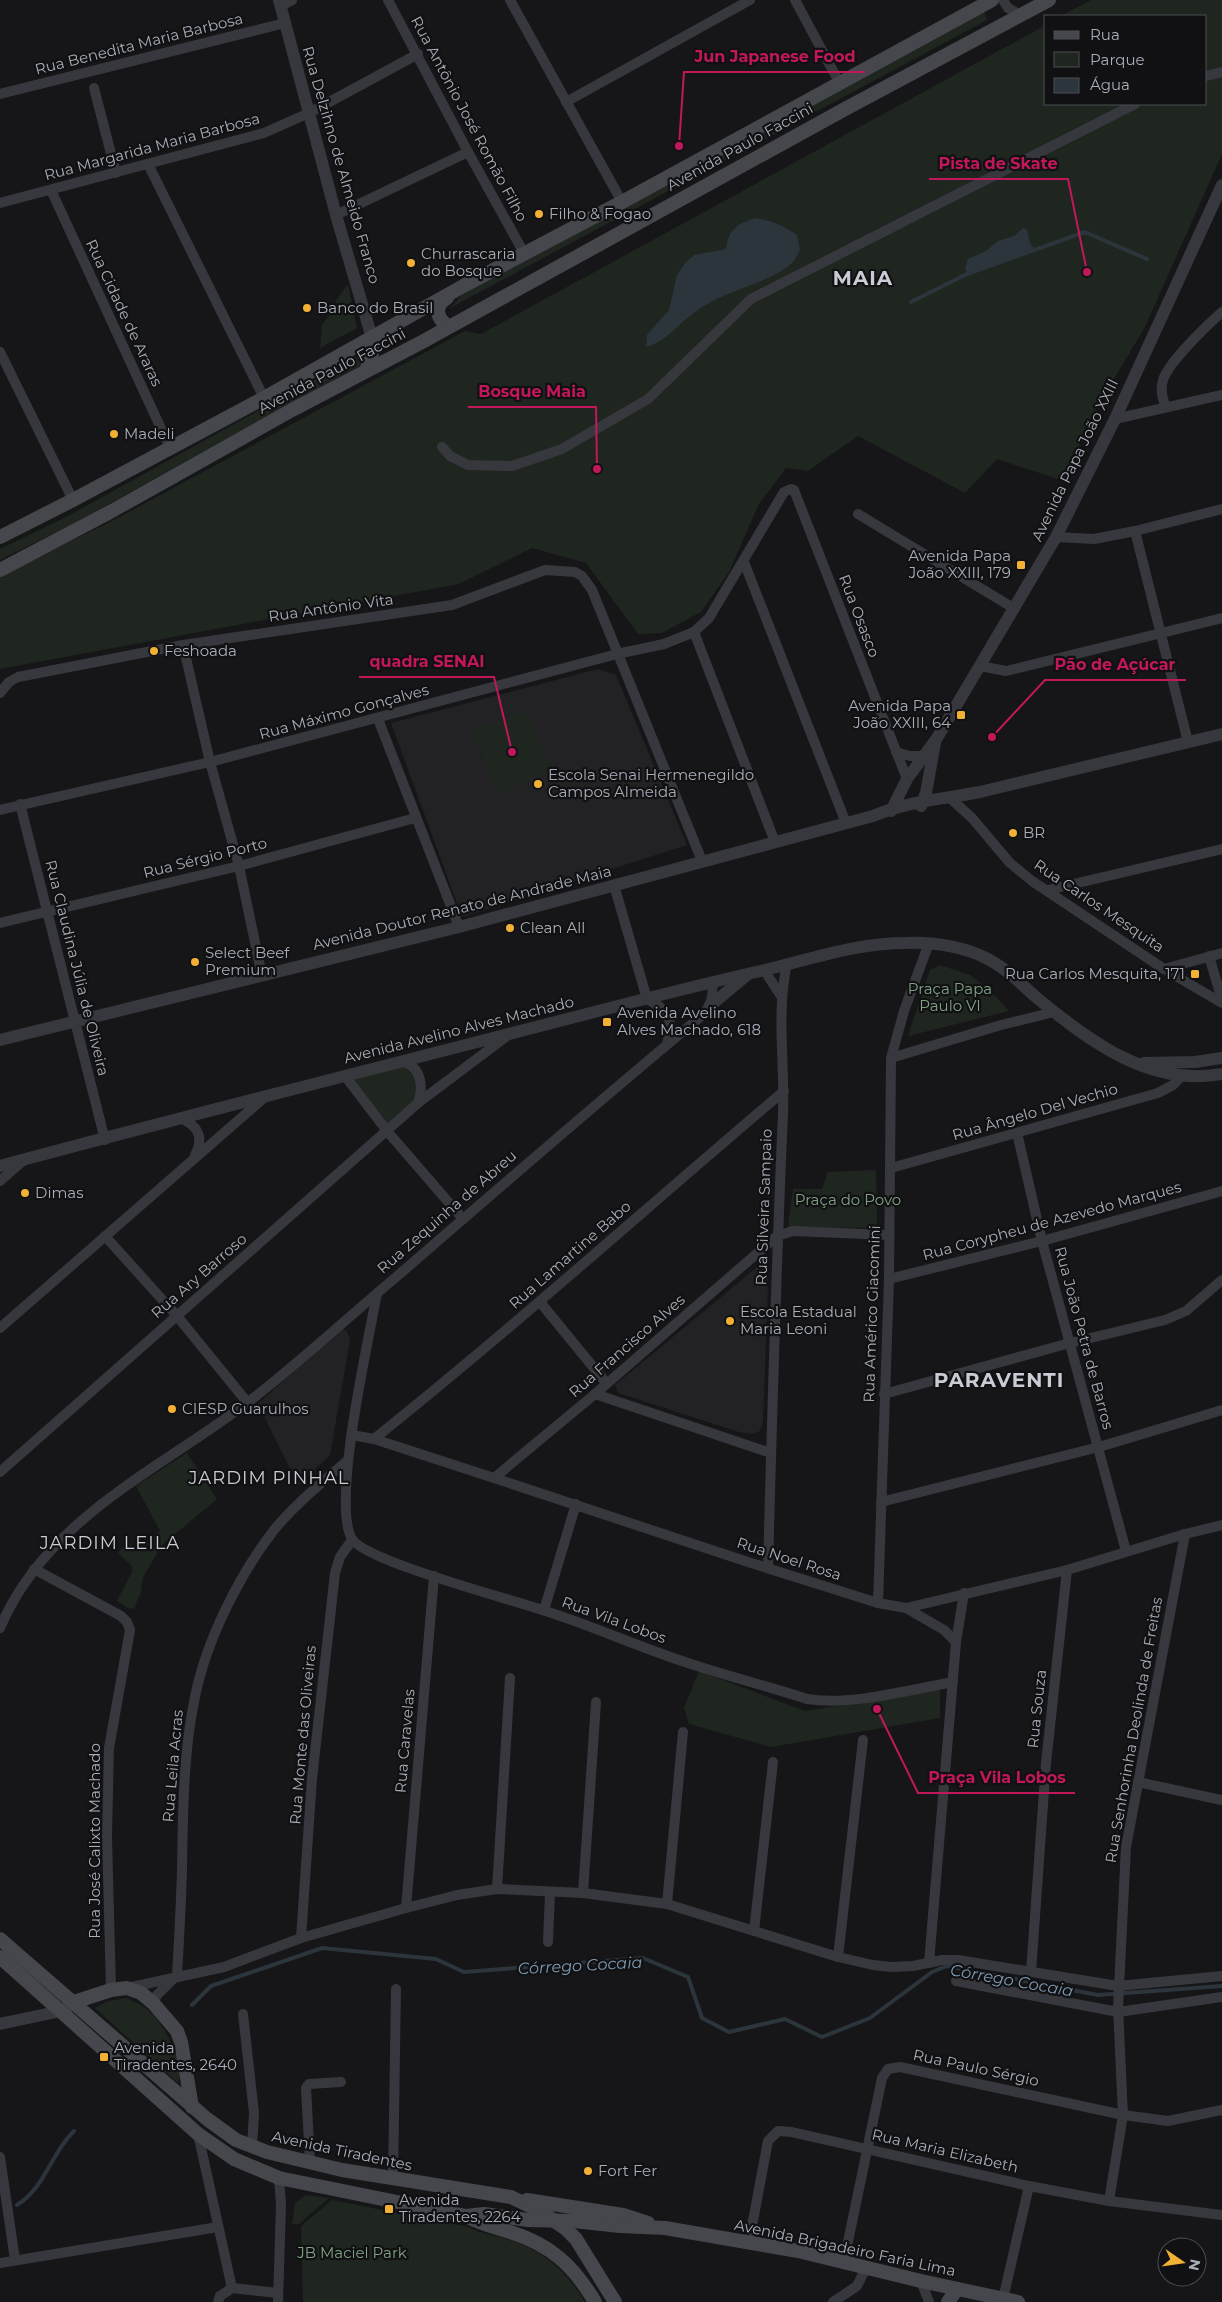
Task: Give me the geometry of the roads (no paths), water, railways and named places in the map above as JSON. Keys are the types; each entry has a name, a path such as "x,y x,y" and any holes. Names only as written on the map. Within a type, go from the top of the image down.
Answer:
{"main road":[{"name":"Avenida Paulo Faccini","path":"0,537 74,500 264,398 464,285 622,202 992,0"},
{"name":"Avenida Paulo Faccini","path":"0,570 845,108 1049,0"},
{"path":"448,326 442,322 438,314 440,305 442,300 460,291 464,285"},
{"path":"366,371 372,354 372,338"},
{"name":"Avenida Tiradentes","path":"0,1939 223,2132 252,2147 310,2162 393,2179 511,2198 556,2220 576,2240 615,2302"},
{"path":"0,1957 198,2134 234,2159 285,2180 466,2216 482,2225 518,2235 550,2249 575,2274 595,2302"},
{"path":"74,2002 111,1990 127,1988 141,1993 153,2003 177,2031 182,2042 192,2107"},
{"name":"Avenida Brigadeiro Faria Lima","path":"511,2198 623,2215 665,2228"},
{"name":"Avenida Brigadeiro Faria Lima","path":"466,2216 484,2214 528,2220 556,2220 665,2228 844,2261 921,2281 1018,2302"},
{"path":"948,2302 958,2289"}],"street":[{"path":"280,3 292,0"},
{"name":"Rua Antônio José Romão Filho","path":"388,0 468,152 524,253"},
{"path":"566,102 750,0"},
{"path":"795,0 839,82"},
{"path":"1003,0 1008,8 1022,15"},
{"path":"514,1 566,102 622,202"},
{"name":"Rua Delzihno de Almeido Franco","path":"280,3 336,215 372,338"},
{"name":"Rua Benedita Maria Barbosa","path":"0,94 285,23"},
{"name":"Rua Margarida Maria Barbosa","path":"0,203 264,133 309,113 418,54"},
{"path":"1207,76 1222,72"},
{"path":"94,88 116,173"},
{"path":"442,447 450,456 468,465 512,466 562,449 648,399 751,299 1133,105"},
{"path":"336,215 468,152"},
{"path":"148,164 264,398"},
{"name":"Avenida Papa João XXIII","path":"892,812 907,779 937,738 984,665 1059,531 1115,419 1222,185"},
{"name":"Rua Cidade de Araras","path":"51,190 170,448"},
{"path":"1166,407 1161,396 1169,367 1222,312"},
{"path":"1,358 74,500"},
{"path":"1115,419 1222,395"},
{"name":"Rua Máximo Gonçalves","path":"0,810 210,762 378,719 617,654 664,644 694,632 708,618 744,562 784,492 789,489 794,490"},
{"name":"Rua Osasco","path":"794,490 907,779"},
{"path":"1059,531 1079,539 1094,539 1135,531 1222,509"},
{"path":"858,514 1015,609"},
{"path":"1135,531 1188,742"},
{"path":"744,562 846,823"},
{"name":"Rua Antônio Vita","path":"0,693 9,682 18,677 182,645 452,605 545,570 575,572 587,582 702,861"},
{"path":"733,579 753,587"},
{"path":"984,665 1006,671 1161,635 1222,618"},
{"path":"694,632 775,842"},
{"path":"182,645 210,762 239,866 262,976"},
{"path":"378,719 415,818 459,926"},
{"name":"Avenida Doutor Renato de Andrade Maia","path":"0,1040 459,926 873,816 1222,734"},
{"name":"Avenida Papa João XXIII","path":"922,804 937,738"},
{"path":"896,752 910,756 922,756"},
{"name":"Rua Carlos Mesquita","path":"950,798 972,818 1010,863 1032,881 1164,969 1222,1002"},
{"name":"Rua Claudina Júlia de Oliveira","path":"20,804 104,1140"},
{"name":"Rua Sérgio Porto","path":"0,923 239,866 415,818"},
{"path":"1048,890 1222,849"},
{"path":"614,885 647,999 660,1006 669,1016 670,1030 667,1044"},
{"name":"Avenida Avelino Alves Machado","path":"0,1166 104,1140 179,1118 750,972 864,947 901,943 929,943 962,949 989,960 1005,969 1054,1012 1104,1049 1158,1071 1182,1076 1222,1074"},
{"name":"Rua Américo Giacomini","path":"878,1603 892,1168 891,1058 904,1010 929,943"},
{"path":"1164,969 1222,953"},
{"path":"1209,956 1222,1002"},
{"name":"Rua Silveira Sampaio","path":"768,1568 777,1236 784,1091 781,996 788,964"},
{"path":"764,970 781,996"},
{"path":"710,1006 750,972"},
{"path":"710,1006 713,996 712,982"},
{"name":"Rua Zequinha de Abreu","path":"0,1628 19,1591 34,1570 67,1533 119,1489 247,1402 704,1014 710,1006"},
{"path":"891,1058 1001,1025 1054,1012"},
{"name":"Rua Ary Barroso","path":"0,1472 418,1103 509,1034"},
{"path":"1139,1063 1195,1062 1222,1058"},
{"path":"398,1062 412,1066 420,1077 421,1090 418,1103"},
{"path":"345,1076 387,1131 463,1219"},
{"name":"Rua Ângelo Del Vechio","path":"892,1168 1158,1092 1173,1085 1182,1076"},
{"name":"Rua Lamartine Babo","path":"374,1439 540,1302 620,1230 784,1091"},
{"path":"0,1328 264,1097"},
{"path":"179,1118 193,1125 199,1134 200,1145 194,1157"},
{"name":"Rua João Petra de Barros","path":"1017,1133 1042,1241 1126,1551"},
{"path":"0,1181 25,1160"},
{"name":"Rua Corypheu de Azevedo Marques","path":"889,1279 1042,1241 1222,1191"},
{"path":"777,1236 792,1231 889,1235"},
{"path":"105,1236 177,1316 247,1402"},
{"name":"Rua Francisco Alves","path":"494,1478 607,1384 777,1236"},
{"path":"884,1394 1174,1316 1186,1311 1222,1280"},
{"path":"352,1540 347,1525 345,1508 348,1460 377,1292"},
{"path":"540,1302 607,1384"},
{"path":"595,1394 771,1453"},
{"path":"881,1502 1099,1447 1222,1410"},
{"name":"Rua Noel Rosa","path":"352,1435 374,1439 878,1603 906,1608 1067,1570 1126,1551 1222,1525"},
{"name":"Rua Leila Acras","path":"177,1976 185,1771 188,1735 202,1670 221,1622 242,1578 274,1530 348,1460"},
{"path":"544,1610 576,1504"},
{"name":"Rua Senhorinha Deolinda de Freitas","path":"1109,2200 1123,2115 1118,1989 1126,1847 1185,1534"},
{"name":"Rua Vila Lobos","path":"352,1540 362,1549 375,1555 434,1576 544,1610 688,1663 807,1699 823,1702 842,1700 953,1682"},
{"name":"Rua Monte das Oliveiras","path":"301,1938 312,1779 334,1582 340,1557 352,1540"},
{"name":"Rua José Calixto Machado","path":"34,1570 121,1616 127,1622 130,1630 109,1748 108,1836 111,1990"},
{"name":"Rua Souza","path":"1031,1972 1046,1763 1067,1570"},
{"name":"Rua Caravelas","path":"406,1908 434,1576"},
{"path":"928,1963 956,1642 964,1594"},
{"path":"906,1608 944,1630 956,1642"},
{"path":"497,1889 510,1678"},
{"path":"583,1893 596,1702"},
{"path":"667,1904 683,1732"},
{"path":"838,1957 863,1740"},
{"path":"754,1931 773,1762"},
{"path":"1138,1782 1222,1800"},
{"path":"127,1988 224,1967 301,1938 406,1908 497,1889 550,1893 583,1893 667,1904 838,1957 891,1968 942,1960 958,1960 1118,1989 1222,1976"},
{"path":"548,1942 550,1893"},
{"path":"153,2003 156,1995 177,1976"},
{"path":"956,1981 1118,2009 1222,1998"},
{"path":"393,2179 396,1989"},
{"path":"0,2024 61,2011 74,2002"},
{"path":"243,2014 254,2113 252,2147"},
{"name":"Rua Paulo Sérgio","path":"844,2261 869,2150 882,2078 888,2069 900,2067 1123,2115 1176,2121 1222,2110"},
{"path":"310,2162 306,2088 310,2084 341,2082"},
{"name":"Rua Maria Elizabeth","path":"749,2242 768,2141 778,2131 792,2132 1029,2186 1109,2200 1222,2215"},
{"path":"198,2134 232,2288"},
{"path":"0,2157 3,2199 15,2260"},
{"path":"218,2302 220,2296 232,2288 278,2298 280,2204 285,2180"},
{"path":"1003,2299 1029,2186"},
{"path":"0,2263 218,2228"},
{"path":"833,2302 857,2286 866,2268"},
{"path":"921,2281 929,2302"}],"water":[{"path":"755,218 777,224 797,235 800,250 793,262 782,271 770,277 706,304 666,337 646,347 647,335 669,310 677,275 685,263 694,255 726,249 729,236 735,228"},
{"path":"1023,228 1027,229 1030,243 1034,248 967,273 965,268 968,259 986,251 998,241 1014,236"}],"waterway":[{"path":"911,302 967,274 1085,232 1147,259"},
{"name":"Córrego Cocaia","path":"192,2005 211,1986 322,1948 436,1959 464,1972 643,1958 688,1977 702,2018 729,2032 785,2019 822,2037 870,2018 932,1972 947,1966 1098,1995 1222,1986"},
{"name":"Córrego Cocaia","path":"17,2205 27,2198 41,2180 59,2149 74,2131"}],"place":[{"name":"Jun Japanese Food","path":"679,146"},
{"name":"Filho & Fogao","path":"539,214"},
{"name":"Churrascaria do Bosque","path":"411,263"},
{"name":"Pista de Skate","path":"1087,272"},
{"name":"Banco do Brasil","path":"307,308"},
{"name":"Madeli","path":"114,434"},
{"name":"Bosque Maia","path":"597,469"},
{"name":"Avenida Papa João XXIII, 179","path":"1021,565"},
{"name":"Feshoada","path":"154,651"},
{"name":"Avenida Papa João XXIII, 64","path":"961,715"},
{"name":"Pão de Açúcar","path":"992,737"},
{"name":"quadra SENAI","path":"512,752"},
{"name":"Escola Senai Hermenegildo Campos Almeida","path":"538,784"},
{"name":"BR","path":"1013,833"},
{"name":"Clean All","path":"510,928"},
{"name":"Select Beef Premium","path":"195,962"},
{"name":"Rua Carlos Mesquita, 171","path":"1195,974"},
{"name":"Avenida Avelino Alves Machado, 618","path":"607,1022"},
{"name":"Dimas","path":"25,1193"},
{"name":"Escola Estadual Maria Leoni","path":"730,1321"},
{"name":"CIESP Guarulhos","path":"172,1409"},
{"name":"Praça Vila Lobos","path":"877,1709"},
{"name":"Avenida Tiradentes, 2640","path":"104,2057"},
{"name":"Fort Fer","path":"588,2171"},
{"name":"Avenida Tiradentes, 2264","path":"389,2209"}],"district":[{"name":"MAIA","path":"863,278"},
{"name":"PARAVENTI","path":"999,1380"},
{"name":"JARDIM PINHAL","path":"269,1478"},
{"name":"JARDIM LEILA","path":"110,1543"}],"park label":[{"name":"Praça Papa Paulo VI","path":"950,998"},
{"name":"Praça do Povo","path":"848,1200"},
{"name":"JB Maciel Park","path":"352,2253"}]}
